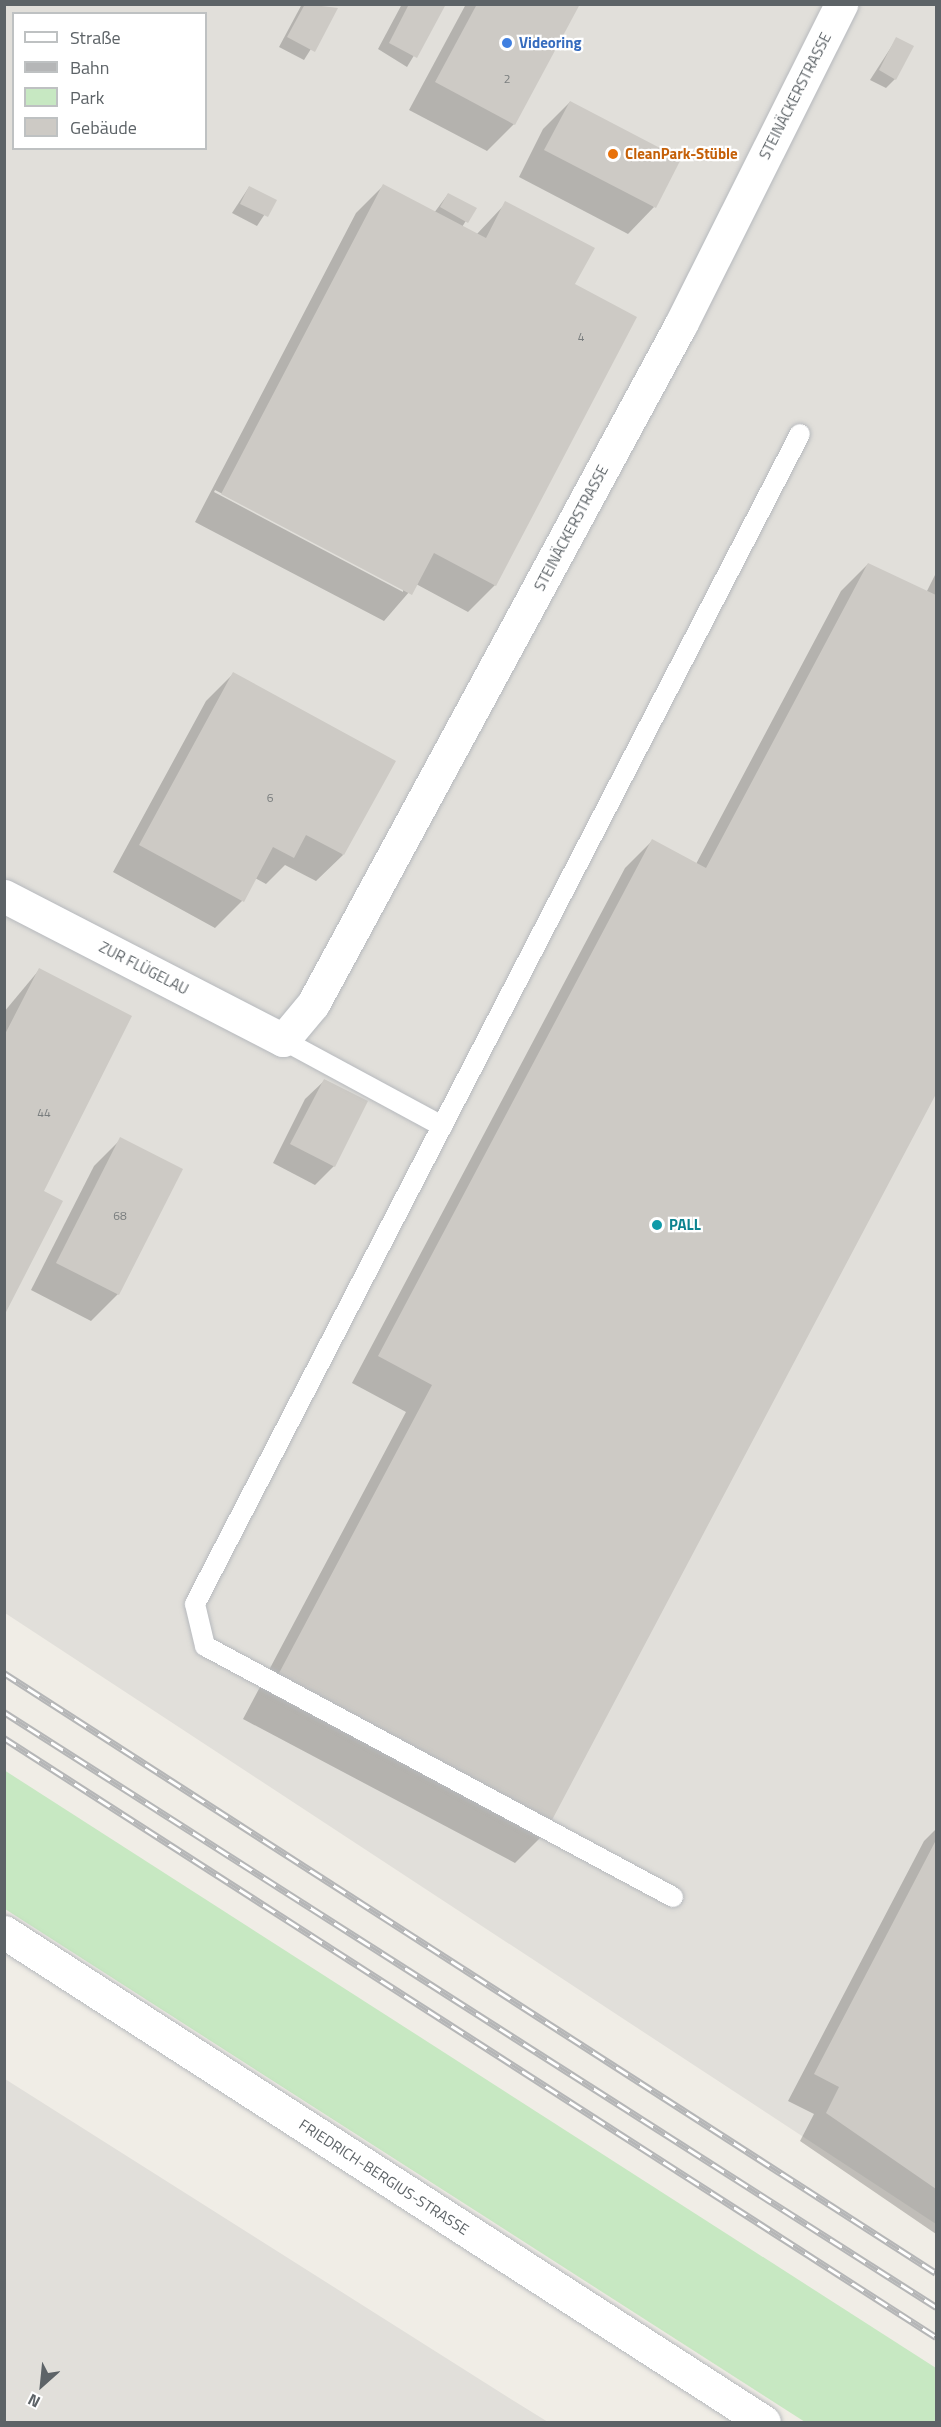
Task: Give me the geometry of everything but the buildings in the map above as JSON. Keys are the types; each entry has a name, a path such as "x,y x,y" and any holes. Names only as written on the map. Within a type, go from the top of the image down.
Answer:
{"street":[{"name":"STEINÄCKERSTRASSE","path":"283,1040 313,1004 675,334 841,4"},
{"name":"ZUR FLÜGELAU","path":"4,896 283,1040"},
{"name":"FRIEDRICH-BERGIUS-STRASSE","path":"4,1932 764,2422"}],"lane":[{"path":"674,1897 205,1646 195,1604 800,434"},
{"path":"283,1040 442,1126"}],"shaded area":[{"path":"4,5 936,5 936,2224 5,1613"},
{"path":"5,2079 514,2401 548,2422 5,2422"}],"green space":[{"path":"4,1770 936,2368 936,2422 805,2422 5,1909"}],"railway":[{"path":"4,1673 936,2273"},
{"path":"4,1712 936,2307"},
{"path":"4,1738 936,2337"}],"place":[{"name":"Videoring","path":"507,43"},
{"name":"CleanPark-Stüble","path":"613,154"},
{"name":"PALL","path":"657,1225"}]}
